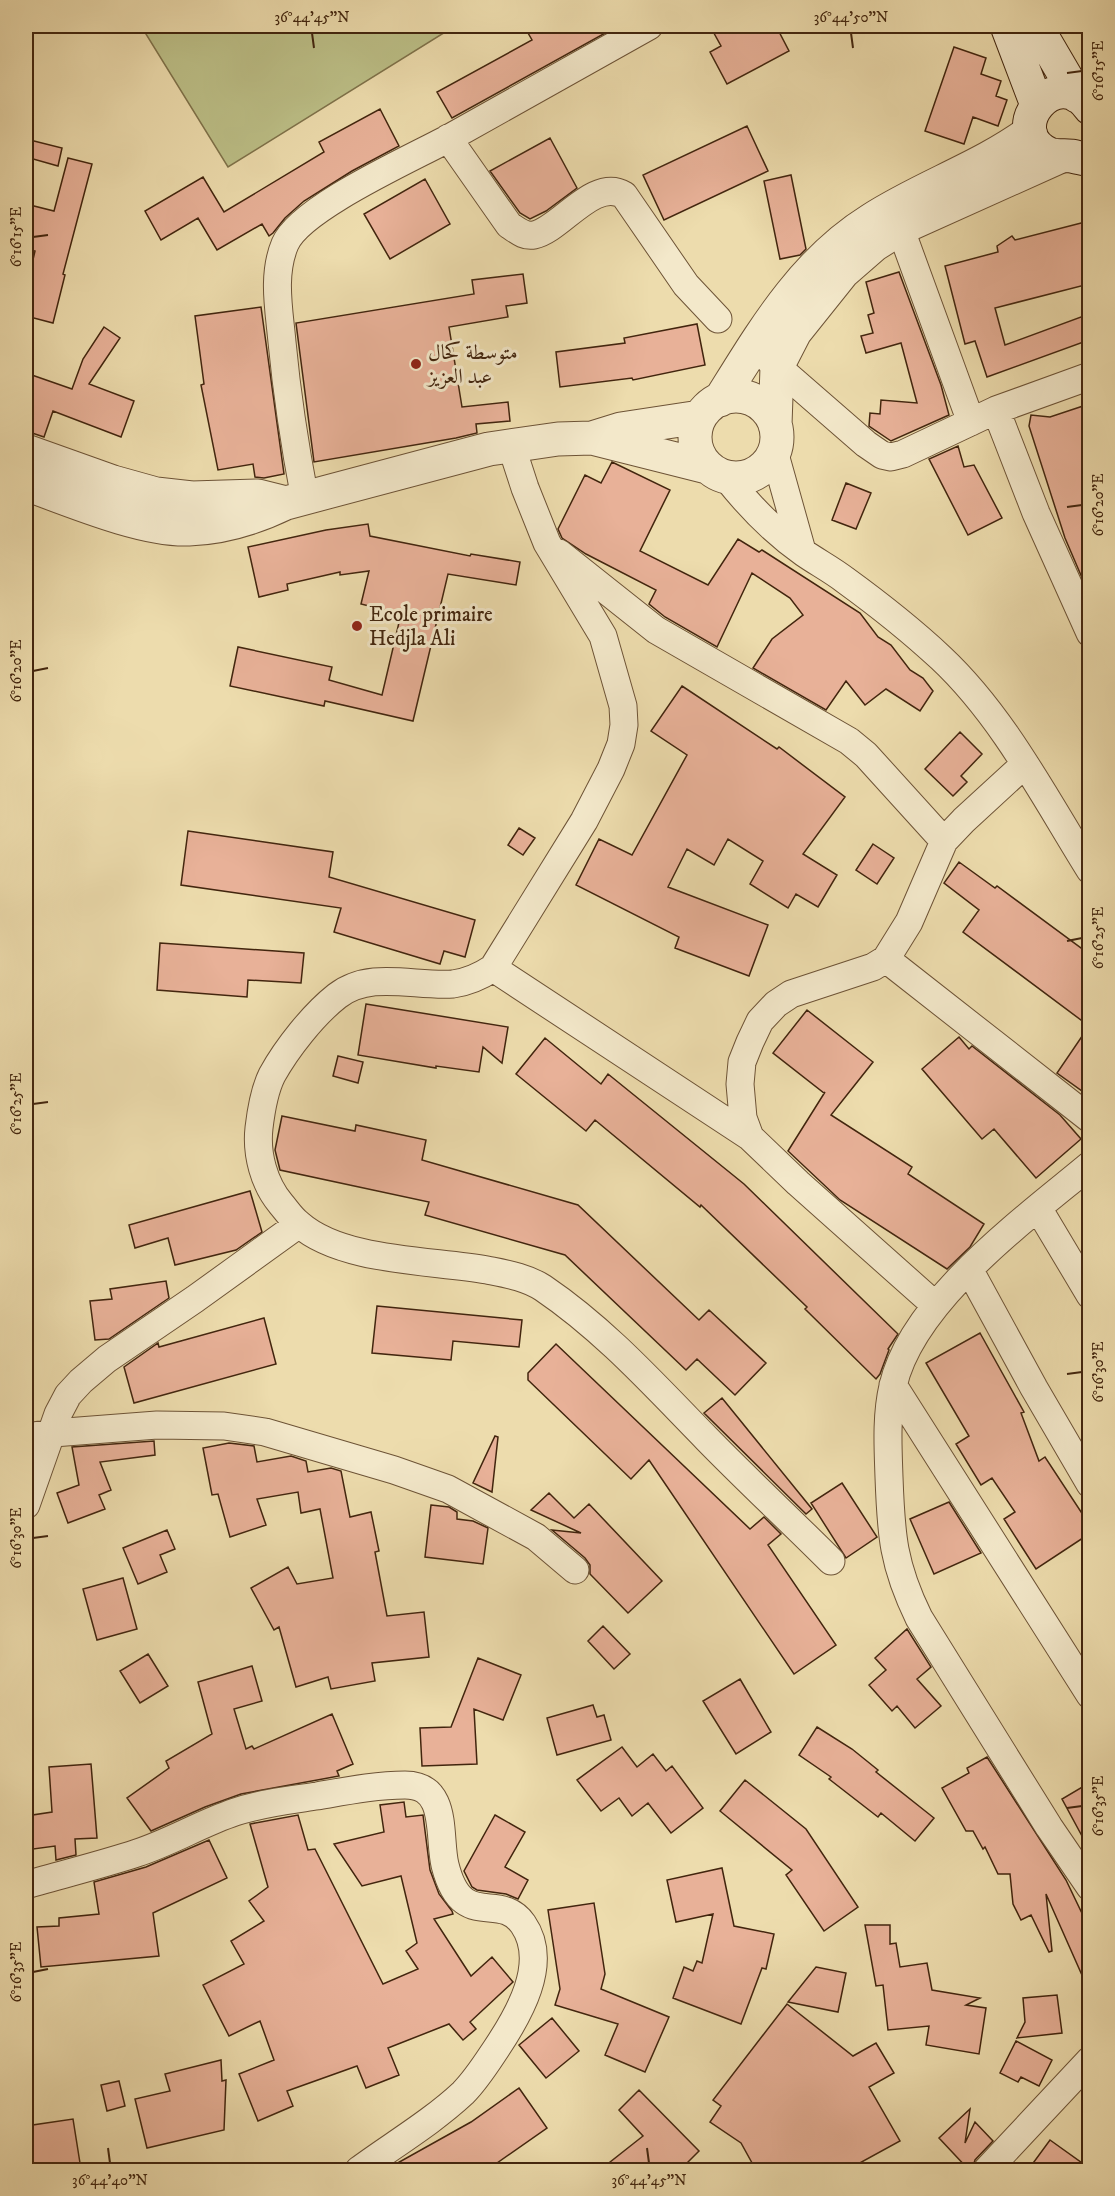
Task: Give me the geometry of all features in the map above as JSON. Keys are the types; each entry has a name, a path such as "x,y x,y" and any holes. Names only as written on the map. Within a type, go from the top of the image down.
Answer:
{"street":[{"path":"296,501 277,287 280,262 286,242 319,209 401,161 448,138 649,26"},
{"path":"1008,26 1040,148 1048,154 1077,153"},
{"path":"1036,26 1083,102"},
{"path":"1083,102 1066,92 1045,97 1033,118 986,160 897,217 874,245 843,272 795,332 710,408 695,430 695,443 700,456 767,523 872,601 942,660 975,696 1025,764 1089,870"},
{"path":"448,138 509,225 522,234 533,236 542,232 582,204 607,190 617,190 624,195 686,285 718,319"},
{"path":"897,217 1077,153"},
{"path":"897,217 971,422"},
{"path":"765,357 866,444 882,455 891,457 903,454 996,410 1089,376"},
{"path":"592,438 717,472 745,477 758,472 768,463 775,438 774,402 765,357"},
{"path":"26,484 143,523 187,529 236,523 296,501 419,467 511,445 558,439 592,438 710,408 733,396 759,403 769,412 802,551"},
{"path":"996,410 1036,513 1089,633"},
{"path":"511,445 546,543 603,636 623,706 624,725 621,744 611,769 584,821 493,968 472,980 453,984 372,981 340,993 321,1010 290,1048 271,1077 261,1112 258,1140 262,1165 273,1194 298,1224 344,1248 378,1256 454,1264 518,1276 540,1286 587,1320 831,1561"},
{"path":"26,451 113,482 156,494 192,498 258,496 296,501"},
{"path":"546,543 656,630 849,741 866,755 944,841"},
{"path":"750,1137 743,1118 740,1084 742,1062 760,1021 776,1004 791,994 873,967 886,959 909,922 944,841 964,819 1025,764"},
{"path":"886,959 1089,1119"},
{"path":"493,968 750,1137 935,1305"},
{"path":"1089,1165 969,1269 935,1305 905,1354 893,1385 888,1445 891,1534 897,1566 906,1592 919,1618 1089,1887"},
{"path":"1038,1208 1089,1295"},
{"path":"26,1505 58,1414 68,1395 81,1381 107,1359 298,1224"},
{"path":"969,1269 1089,1484"},
{"path":"893,1385 1089,1695"},
{"path":"26,1437 157,1425 224,1426 266,1432 394,1470 448,1489 536,1537 575,1570"},
{"path":"26,1885 139,1853 205,1823 260,1804 405,1785 419,1787 427,1792 438,1807 445,1863 455,1894 469,1905 501,1910 511,1914 522,1922 529,1934 532,1965 530,1986 509,2030 483,2070 463,2093 359,2170"},
{"path":"987,2170 1089,2060"}],"green space":[{"path":"141,26 455,26 228,167"}],"building":[{"path":"524,26 618,26 452,118 437,92 532,40"},
{"path":"710,26 776,26 789,51 727,84 710,52 721,46"},
{"path":"954,47 986,58 981,74 1001,81 996,96 1007,100 998,126 973,117 964,144 925,131"},
{"path":"380,109 399,146 352,171 304,201 269,236 262,224 217,250 198,218 161,240 145,211 203,177 224,212 324,152 319,142"},
{"path":"747,126 768,171 664,220 643,175"},
{"path":"550,138 577,188 546,211 530,219 520,213 490,171"},
{"path":"26,139 62,148 58,166 26,157"},
{"path":"68,158 92,164 63,274 65,275 53,323 26,316 26,290 35,251 26,249 26,204 54,211"},
{"path":"791,175 806,249 800,255 780,259 764,181"},
{"path":"425,179 450,224 390,259 364,214"},
{"path":"1089,221 1089,284 995,308 1005,345 1089,314 1089,340 987,377 975,341 965,344 945,266 998,252 997,246 1012,236 1015,240"},
{"path":"899,272 941,385 949,415 891,441 869,426 870,413 880,414 881,400 917,403 901,343 866,353 861,336 873,333 868,315 874,313 866,282"},
{"path":"523,274 527,303 506,306 508,317 449,327 462,407 508,402 510,421 476,424 477,433 456,438 314,462 296,323 474,294 472,280"},
{"path":"261,307 284,474 264,478 255,477 253,464 218,470 201,385 204,384 195,316"},
{"path":"697,324 705,365 633,380 632,378 560,387 556,352 625,343 624,338"},
{"path":"104,327 120,338 89,384 134,401 121,437 53,411 44,437 26,431 26,384 29,374 72,389 83,359"},
{"path":"1083,406 1089,427 1089,594 1065,538 1029,426 1031,415 1050,417"},
{"path":"958,446 964,467 974,465 1002,518 968,535 929,459"},
{"path":"612,462 670,490 640,551 708,585 738,539 759,552 762,550 860,613 878,637 891,645 910,670 923,678 933,691 920,711 886,689 865,705 846,681 826,710 753,668 772,639 803,615 790,598 752,573 717,647 665,617 649,604 656,590 586,554 562,538 558,529 585,475 601,483"},
{"path":"846,483 871,493 856,529 832,520"},
{"path":"368,524 370,536 470,556 471,554 520,562 516,585 448,574 413,721 325,701 324,706 230,686 238,647 332,667 329,680 382,695 401,614 361,604 369,571 340,575 340,572 287,584 288,590 259,597 248,547 326,530"},
{"path":"682,686 777,749 779,747 845,797 803,854 837,875 818,907 796,894 788,908 750,884 763,861 728,839 714,865 687,849 668,887 768,925 749,976 675,948 679,937 576,885 599,839 632,855 687,755 651,731"},
{"path":"960,732 982,754 961,776 967,782 953,796 925,769"},
{"path":"519,828 535,838 523,855 508,845"},
{"path":"188,831 333,852 329,877 475,920 465,957 444,951 440,964 334,932 341,908 181,885"},
{"path":"873,844 894,858 877,884 856,870"},
{"path":"959,862 995,888 997,886 1089,954 1089,1026 963,932 979,910 944,883"},
{"path":"160,943 304,953 301,983 248,980 247,997 157,990"},
{"path":"366,1004 508,1027 502,1063 483,1047 479,1072 436,1066 436,1068 358,1055"},
{"path":"807,1010 873,1062 831,1115 912,1167 908,1174 984,1224 970,1247 947,1269 840,1200 788,1151 825,1092 773,1053"},
{"path":"1089,1026 1089,1096 1057,1073"},
{"path":"959,1037 969,1049 972,1046 1060,1115 1081,1139 1036,1178 994,1129 982,1139 922,1069"},
{"path":"545,1038 601,1084 608,1074 744,1184 898,1334 888,1349 880,1374 876,1379 805,1309 807,1307 701,1205 700,1207 595,1120 586,1131 516,1074"},
{"path":"338,1056 363,1062 358,1083 333,1076"},
{"path":"282,1116 355,1131 356,1125 426,1140 422,1160 578,1205 699,1320 709,1310 766,1363 735,1395 697,1359 686,1370 565,1255 425,1215 429,1202 280,1170 275,1150"},
{"path":"250,1191 262,1232 236,1250 175,1265 168,1238 135,1248 129,1225"},
{"path":"166,1281 169,1298 109,1339 95,1340 90,1301 112,1299 110,1289"},
{"path":"377,1306 522,1320 519,1347 453,1341 451,1360 372,1353"},
{"path":"264,1318 276,1364 134,1403 124,1367 158,1343 159,1347"},
{"path":"980,1333 1024,1412 1021,1413 1039,1461 1045,1457 1089,1524 1089,1534 1036,1569 1004,1519 1015,1512 992,1478 981,1485 956,1444 969,1436 926,1363"},
{"path":"556,1344 750,1529 764,1517 781,1534 768,1545 836,1645 794,1674 649,1460 631,1479 528,1380 528,1373"},
{"path":"722,1398 812,1509 806,1514 704,1413"},
{"path":"495,1436 498,1437 492,1492 473,1483"},
{"path":"154,1441 155,1455 100,1462 111,1490 99,1495 105,1509 68,1523 57,1493 79,1485 72,1447"},
{"path":"229,1443 254,1446 257,1462 291,1456 306,1461 308,1472 331,1468 341,1471 350,1517 371,1512 379,1551 375,1552 387,1616 424,1612 429,1657 372,1663 375,1681 331,1689 328,1677 296,1687 279,1627 274,1630 251,1588 288,1567 297,1584 333,1578 320,1509 301,1513 298,1492 257,1499 266,1525 230,1537 218,1494 212,1495 203,1448"},
{"path":"842,1483 877,1537 846,1558 811,1503"},
{"path":"549,1493 574,1518 589,1504 662,1581 628,1613 590,1574 590,1565 585,1558 552,1530 581,1533 531,1510"},
{"path":"949,1502 981,1553 934,1574 910,1519"},
{"path":"431,1505 449,1507 457,1512 457,1519 473,1521 488,1528 483,1564 425,1557"},
{"path":"167,1530 175,1549 160,1555 167,1572 138,1584 123,1548"},
{"path":"123,1578 137,1629 97,1640 83,1589"},
{"path":"603,1626 630,1654 614,1669 588,1641"},
{"path":"907,1629 931,1667 917,1679 941,1706 915,1728 897,1706 892,1711 869,1685 886,1670 875,1658"},
{"path":"148,1654 168,1686 140,1703 120,1671"},
{"path":"478,1658 521,1675 503,1720 474,1709 477,1764 422,1766 420,1728 451,1727"},
{"path":"252,1666 262,1701 234,1709 246,1749 252,1746 254,1749 332,1714 353,1764 337,1771 339,1776 241,1794 151,1831 127,1798 169,1768 166,1761 212,1734 198,1682"},
{"path":"740,1679 771,1732 736,1754 703,1701"},
{"path":"593,1705 597,1717 604,1715 611,1740 557,1755 547,1718"},
{"path":"817,1727 852,1749 878,1770 876,1772 934,1818 915,1841 881,1813 878,1817 829,1779 831,1777 799,1755"},
{"path":"622,1747 637,1767 653,1754 666,1771 672,1766 703,1808 671,1833 648,1803 632,1816 619,1798 601,1811 577,1780"},
{"path":"987,1757 1066,1880 1089,1928 1089,1991 1046,1894 1052,1951 1049,1952 1031,1915 1021,1920 1013,1904 1010,1874 998,1874 985,1847 983,1849 973,1831 966,1831 942,1788 969,1773 967,1768"},
{"path":"91,1764 97,1838 75,1839 76,1855 56,1860 55,1846 26,1850 26,1816 52,1812 49,1767"},
{"path":"745,1780 806,1829 858,1907 824,1931 786,1875 792,1870 720,1811"},
{"path":"1089,1783 1089,1849 1062,1799"},
{"path":"404,1802 406,1817 423,1815 430,1870 439,1894 453,1914 434,1919 471,1976 492,1957 513,1982 470,2022 476,2029 463,2040 449,2024 388,2048 399,2075 366,2088 357,2066 287,2091 293,2106 258,2121 239,2074 274,2060 260,2021 229,2036 203,1985 244,1964 231,1941 264,1921 249,1901 268,1887 250,1824 298,1815 308,1850 315,1849 383,1984 418,1969 406,1951 417,1943 401,1876 362,1886 334,1844 384,1832 380,1805"},
{"path":"495,1815 525,1832 505,1867 528,1880 518,1899 506,1894 477,1890 472,1887 464,1871"},
{"path":"209,1840 227,1878 153,1913 159,1956 41,1967 37,1927 59,1926 59,1918 99,1914 94,1882 146,1867"},
{"path":"722,1868 734,1926 774,1934 766,1969 762,1968 741,2024 673,1998 684,1967 693,1971 697,1961 702,1963 713,1914 676,1922 667,1880"},
{"path":"594,1903 605,1974 601,1989 669,2017 645,2072 605,2055 618,2024 555,2005 560,1989 548,1910"},
{"path":"865,1925 890,1925 890,1944 896,1943 900,1967 927,1963 932,1990 980,1998 966,2005 986,2008 979,2054 926,2045 929,2026 888,2030 883,1985 876,1986"},
{"path":"816,1967 846,1973 838,2012 788,2002"},
{"path":"1057,1995 1062,2033 1017,2038 1025,2022 1023,1998"},
{"path":"787,2004 853,2056 876,2043 894,2073 869,2087 900,2141 847,2170 756,2170 741,2143 710,2122 721,2106 713,2100"},
{"path":"552,2018 579,2051 546,2078 519,2045"},
{"path":"1016,2041 1052,2060 1039,2086 1021,2077 1018,2082 1000,2073"},
{"path":"221,2060 222,2081 226,2080 224,2130 147,2148 135,2099 170,2091 165,2074"},
{"path":"119,2081 125,2106 107,2111 101,2085"},
{"path":"519,2088 547,2128 487,2170 385,2170 471,2122"},
{"path":"639,2090 699,2151 680,2170 600,2170 643,2136 619,2110"},
{"path":"970,2109 965,2143 975,2122 993,2141 975,2160 972,2170 969,2170 939,2138"},
{"path":"73,2119 80,2163 26,2170 26,2126"},
{"path":"1050,2140 1089,2168 1089,2170 1028,2170"}],"place":[{"name":"متوسطة كحال عبد العزيز","path":"416,364"},
{"name":"Ecole primaire Hedjla Ali","path":"357,626"}]}
